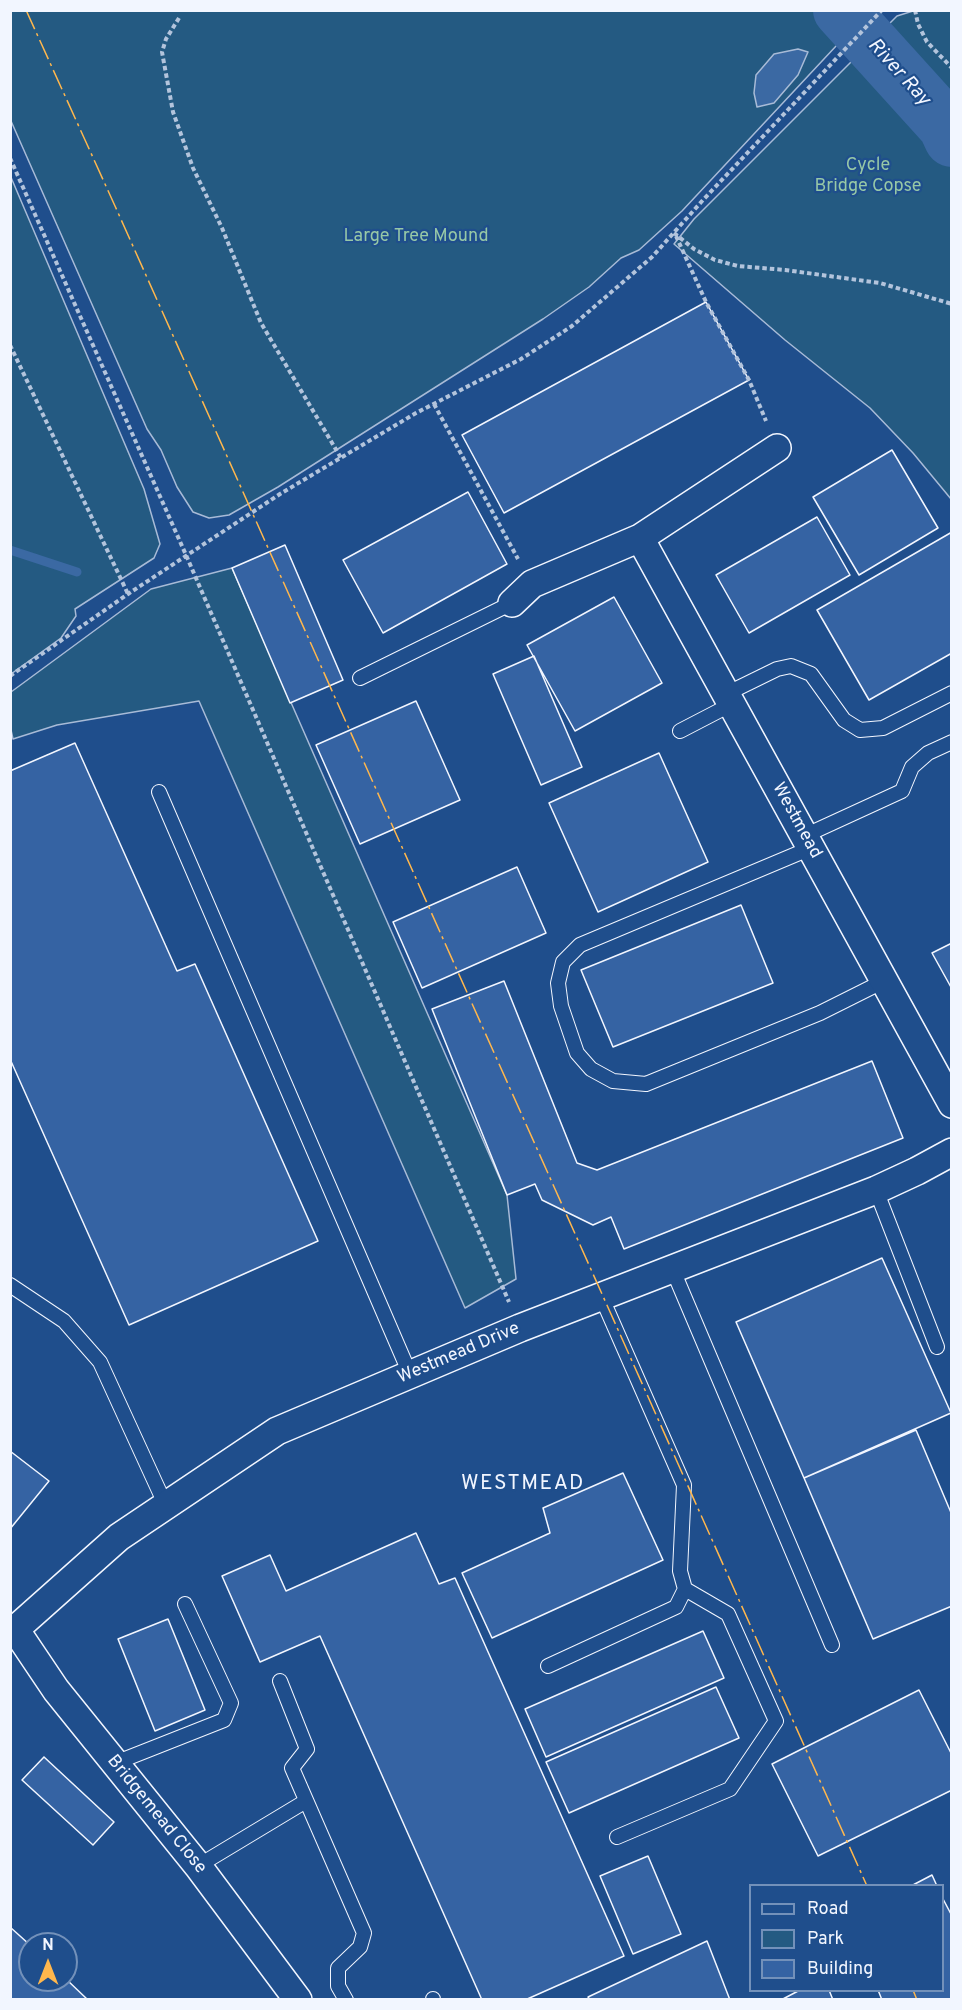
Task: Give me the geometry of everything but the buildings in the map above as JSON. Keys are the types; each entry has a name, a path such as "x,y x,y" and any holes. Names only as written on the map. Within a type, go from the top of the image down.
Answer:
{"street":[{"path":"512,603 532,584 640,538 777,448"},
{"name":"Westmead","path":"640,538 950,1099"},
{"name":"Westmead Drive","path":"13,1632 119,1537 277,1431 520,1328 876,1190 917,1172 951,1152"},
{"name":"Bridgemead Close","path":"13,1632 56,1690 198,1866 289,1996"}],"lane":[{"path":"360,678 512,603"},
{"path":"680,731 777,669 791,666 811,674 844,720 861,729 883,729 951,693"},
{"path":"884,981 820,1013 646,1084 613,1081 591,1069 577,1053 561,1006 558,983 563,962 580,945 807,842 902,791 912,767 928,753 951,742"},
{"path":"159,792 410,1374"},
{"path":"876,1190 937,1347"},
{"path":"672,1268 832,1645"},
{"path":"10,1285 64,1322 100,1362 166,1506"},
{"path":"548,1666 676,1607 685,1589 680,1571 684,1485 601,1296"},
{"path":"616,1837 730,1789 776,1721 729,1614 685,1589"},
{"path":"115,1763 224,1719 231,1703 185,1604"},
{"path":"280,1681 307,1749 292,1768 364,1933 360,1947 338,1968 338,1986 346,2000"},
{"path":"198,1866 306,1801"}],"path":[{"path":"10,676 128,594 280,494 434,404 521,358 572,326 652,257 882,10"},
{"path":"915,10 918,24 927,42 951,68"},
{"path":"179,18 166,39 162,52 173,112 193,168 232,250 261,323 341,458"},
{"path":"10,158 186,555 520,1328"},
{"path":"674,233 694,249 715,260 738,266 880,284 951,304"},
{"path":"674,233 706,302 749,380 777,448"},
{"path":"10,345 128,594"},
{"path":"434,404 532,584"}],"green space":[{"name":"Large Tree Mound","path":"832,10 851,30 682,211 639,250 621,258 589,287 543,319 278,487 229,515 209,518 193,512 177,487 161,450 147,429 11,121 10,11"},
{"name":"Cycle Bridge Copse","path":"913,11 951,11 951,499 913,453 870,408 785,340 674,244 694,219 897,16"},
{"path":"10,175 144,489 160,544 154,558 75,609 76,616 61,638 11,674"},
{"path":"232,568 507,1195 516,1279 465,1308 199,701 57,725 13,739 11,692 151,589"}],"shaded area":[{"path":"798,49 808,52 798,75 774,103 757,107 754,93 756,75 774,54"}],"waterway":[{"name":"River Ray","path":"841,10 946,126 952,139"},
{"path":"10,550 77,572"}],"power":[{"path":"26,10 866,1884"},
{"path":"914,1992 917,2000"}],"district":[{"name":"WESTMEAD","path":"523,1485"}]}
